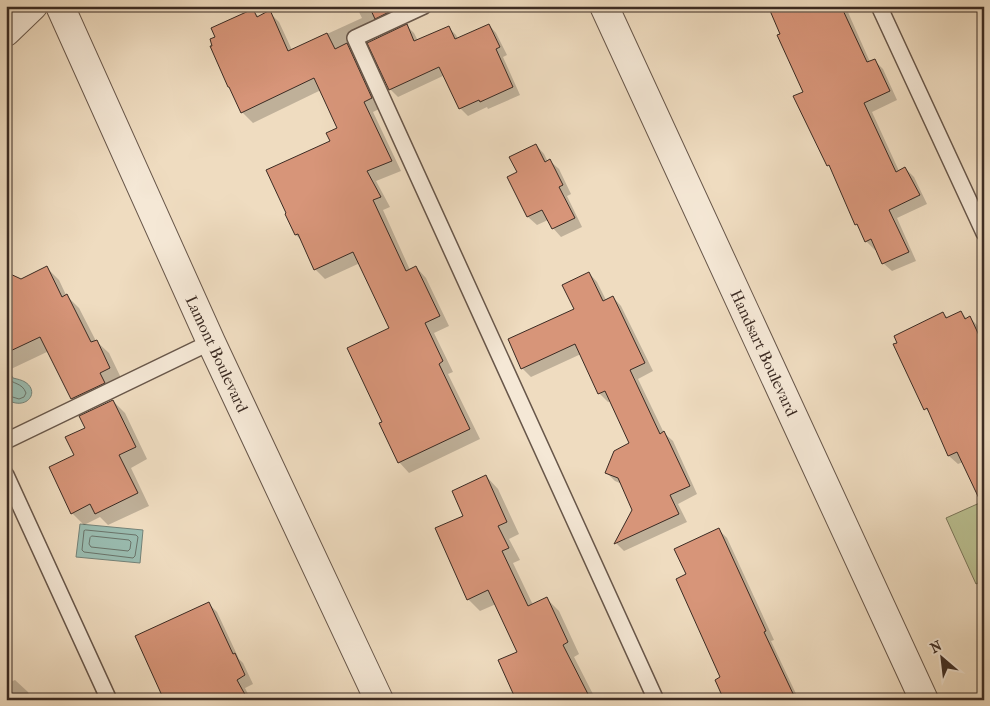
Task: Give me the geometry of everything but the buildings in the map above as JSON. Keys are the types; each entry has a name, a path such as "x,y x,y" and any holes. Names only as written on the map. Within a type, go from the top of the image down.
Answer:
{"street":[{"path":"6,32 33,6"},
{"name":"Lamont Boulevard","path":"60,6 211,342 379,700"},
{"name":"Handsart Boulevard","path":"604,6 924,700"}],"lane":[{"path":"424,6 355,38 656,700"},
{"path":"879,6 984,233"},
{"path":"6,441 211,342"},
{"path":"6,475 109,700"}],"green space":[{"path":"984,501 984,580 976,584 946,518"}],"water":[{"path":"6,366 13,378 24,381 30,386 31,395 25,402 13,402 6,399"},
{"path":"80,524 143,530 140,563 76,557"}]}
